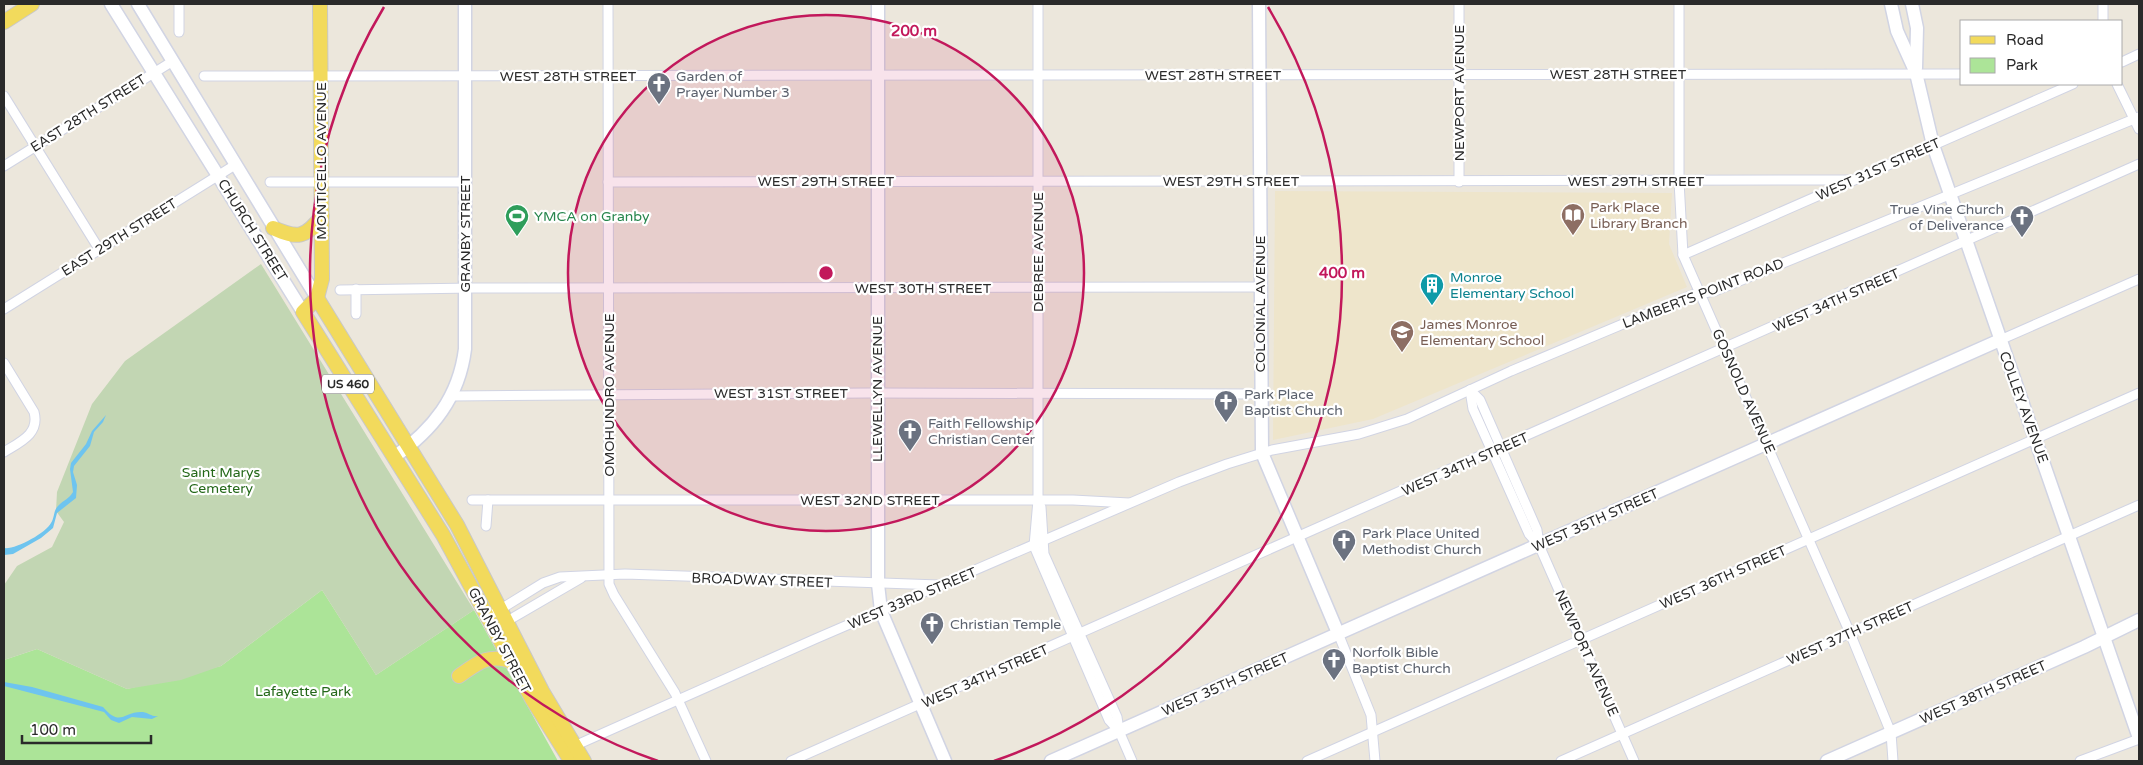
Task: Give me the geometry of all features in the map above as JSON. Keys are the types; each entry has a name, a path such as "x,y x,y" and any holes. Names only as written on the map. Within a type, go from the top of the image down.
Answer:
{"main road":[{"path":"4,22 32,4"},
{"name":"MONTICELLO AVENUE","path":"303,312 316,298 322,279 320,4"},
{"path":"273,228 289,235 302,234 310,230 322,216"},
{"name":"CHURCH STREET","path":"316,298 410,446"},
{"name":"CHURCH STREET","path":"303,312 394,457"},
{"name":"GRANBY STREET","path":"410,446 457,525 542,691 570,752"},
{"name":"GRANBY STREET","path":"394,457 443,535 510,661 570,752 584,761"},
{"path":"459,676 483,660 495,658 510,661"}],"street":[{"name":"CHURCH STREET","path":"111,4 303,312"},
{"name":"CHURCH STREET","path":"138,4 316,298"},
{"path":"179,4 179,32"},
{"name":"GRANBY STREET","path":"394,457 410,446 432,425 452,396 464,365 466,349 464,4"},
{"name":"OMOHUNDRO AVENUE","path":"608,4 608,574 614,595 678,700 706,761"},
{"name":"LLEWELLYN AVENUE","path":"878,4 878,584 881,611 945,761"},
{"name":"DEBREE AVENUE","path":"1038,4 1038,500 1043,512 1038,544 1044,554 1076,636 1117,717 1119,731 1132,761"},
{"name":"COLONIAL AVENUE","path":"1259,4 1260,394 1262,453 1371,714 1375,761"},
{"name":"NEWPORT AVENUE","path":"1459,4 1459,182"},
{"name":"GOSNOLD AVENUE","path":"1679,4 1679,181 1683,255 1850,633 1891,733 1894,761"},
{"name":"COLLEY AVENUE","path":"1891,4 1897,31 1916,73 1933,145 2139,738"},
{"name":"COLLEY AVENUE","path":"1912,4 1917,28 1916,73"},
{"path":"2103,4 2103,20"},
{"path":"2123,62 2139,54"},
{"name":"EAST 28TH STREET","path":"4,166 173,61"},
{"name":"WEST 28TH STREET","path":"465,76 1960,74"},
{"path":"204,76 465,76"},
{"name":"WEST 31ST STREET","path":"1683,255 2071,85"},
{"path":"2118,85 2137,118 2139,129"},
{"path":"4,96 99,249"},
{"name":"LAMBERTS POINT ROAD","path":"1262,453 1299,444 1359,434 1407,419 1593,336 1692,295 1715,291 2137,118"},
{"name":"WEST 34TH STREET","path":"791,761 1497,450 2139,164"},
{"name":"EAST 29TH STREET","path":"4,309 235,165"},
{"name":"WEST 29TH STREET","path":"608,182 1854,180"},
{"path":"270,182 465,182"},
{"name":"WEST 35TH STREET","path":"1051,761 2139,279"},
{"name":"WEST 30TH STREET","path":"340,290 465,288 1260,287"},
{"path":"356,289 356,314"},
{"path":"4,364 34,412 36,425 33,431 4,452"},
{"name":"NEWPORT AVENUE","path":"1470,390 1480,400 1497,450 1537,530 1539,545 1634,761"},
{"name":"WEST 31ST STREET","path":"452,396 877,393 1260,394"},
{"name":"WEST 36TH STREET","path":"1308,761 2139,393"},
{"name":"WEST 33RD STREET","path":"570,752 678,700 881,611 1131,503 1227,464 1262,453"},
{"name":"WEST 32ND STREET","path":"472,500 1038,500 1131,503"},
{"path":"486,526 488,500"},
{"name":"WEST 37TH STREET","path":"1561,761 2139,505"},
{"name":"BROADWAY STREET","path":"491,623 500,608 543,583 560,577 608,574 942,585"},
{"name":"BROADWAY STREET","path":"491,623 507,621 584,577"},
{"name":"WEST 38TH STREET","path":"1826,761 2104,638 2139,620"},
{"path":"2080,761 2139,738"}],"shaded area":[{"name":"James Monroe Elementary School","path":"1275,191 1672,193 1669,244 1687,287 1373,419 1273,440"}],"green space":[{"name":"Saint Marys Cemetery","path":"261,264 474,610 376,675 322,590 221,666 181,680 127,689 37,649 4,660 4,585 17,566 52,547 64,522 56,511 57,492 92,404 125,361"},
{"name":"Lafayette Park","path":"322,590 376,675 474,610 558,761 4,761 4,660 37,649 127,689 221,666"}],"water":[{"path":"106,415 103,422 94,432 90,446 74,466 73,472 77,485 76,498 57,513 53,528 41,538 13,554 4,555 4,548 30,540 51,523 57,507 73,492 71,463 86,444 92,431"},
{"path":"4,682 32,687 103,707 118,718 136,712 158,716 152,719 132,717 119,723 111,720 104,712 4,686"}],"place":[{"name":"Garden of Prayer Number 3","path":"659,105"},
{"name":"Park Place Library Branch","path":"1573,236"},
{"name":"YMCA on Granby","path":"517,237"},
{"name":"True Vine Church of Deliverance","path":"2022,238"},
{"name":"Monroe Elementary School","path":"1432,306"},
{"name":"James Monroe Elementary School","path":"1402,353"},
{"name":"Park Place Baptist Church","path":"1226,423"},
{"name":"Faith Fellowship Christian Center","path":"910,452"},
{"name":"Park Place United Methodist Church","path":"1344,562"},
{"name":"Christian Temple","path":"932,645"},
{"name":"Norfolk Bible Baptist Church","path":"1334,681"}]}
